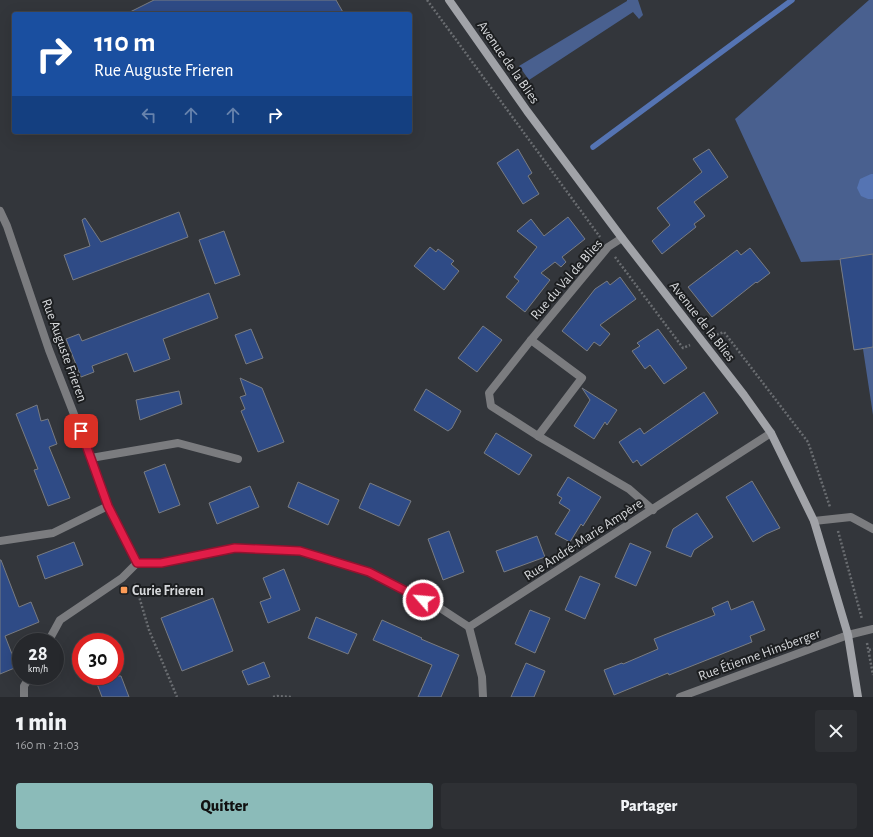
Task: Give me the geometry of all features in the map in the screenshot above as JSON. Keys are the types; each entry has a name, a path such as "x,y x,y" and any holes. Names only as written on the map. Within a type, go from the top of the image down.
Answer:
{"main road":[{"name":"Avenue de la Blies","path":"448,0 527,111 622,238 744,394 771,433 814,521 848,635 858,697"}],"street":[{"name":"Rue Auguste Frieren","path":"0,211 3,228 108,506 137,563"},
{"name":"Rue du Val de Blies","path":"622,238 608,247 489,393 491,406 538,436 629,489 653,510"},
{"name":"Rue du Val de Blies","path":"531,340 582,378 538,436"},
{"name":"Rue André-Marie Ampère","path":"469,627 771,433"},
{"path":"91,458 178,443 238,459"},
{"path":"0,541 3,542 53,533 108,506"},
{"path":"814,521 850,517 873,529"},
{"path":"53,633 60,620 122,578 137,563 161,563 235,548 300,551 369,572 437,606 469,627 482,677 483,697"},
{"name":"Rue Étienne Hinsberger","path":"680,697 848,635 873,629"},
{"path":"24,697 25,685"}],"path":[{"path":"130,570 149,630 178,697"},
{"path":"873,649 868,650 873,675"},
{"path":"273,697 291,697"}],"shaded area":[{"path":"638,0 643,15 639,19 633,12 529,80 519,66 627,1"},
{"path":"869,0 873,0 873,415 863,349 854,350 840,260 801,262 735,119"},
{"path":"873,174 873,199 868,199 861,196 857,188 860,179"}],"building":[{"path":"154,0 336,0 343,12 130,12"},
{"path":"518,149 532,173 528,176 539,194 523,204 497,163"},
{"path":"709,149 728,177 694,202 705,216 694,224 696,227 662,254 652,241 670,225 657,208 702,172 693,159"},
{"path":"179,212 188,237 73,280 64,255 90,246 82,220 85,218 101,242"},
{"path":"568,217 585,239 562,257 566,262 561,267 555,262 541,273 550,280 525,312 506,297 519,281 514,277 537,247 517,231 531,219 544,236"},
{"path":"224,231 240,275 215,284 199,240"},
{"path":"430,247 436,252 438,249 454,261 451,264 459,271 444,290 414,266"},
{"path":"750,248 770,273 757,283 756,282 712,317 688,287 737,250 741,255"},
{"path":"873,254 873,347 854,350 840,259"},
{"path":"620,277 636,299 600,325 610,334 600,346 594,342 587,351 562,331 595,289 607,281 610,285"},
{"path":"209,293 218,318 163,339 170,359 134,372 127,353 92,366 94,372 81,377 66,339 79,334 82,341"},
{"path":"483,326 502,340 477,372 458,358"},
{"path":"251,329 263,358 246,364 235,335"},
{"path":"658,329 687,368 664,384 650,365 645,369 632,351 640,346 637,343"},
{"path":"240,378 262,388 284,442 258,452 241,411 245,409 240,397 246,395"},
{"path":"582,388 617,410 607,425 605,422 594,439 574,426 590,400"},
{"path":"426,389 461,411 452,428 448,431 414,410"},
{"path":"179,391 182,404 140,420 136,400"},
{"path":"704,392 718,413 641,466 637,460 633,463 619,442 640,428 644,434"},
{"path":"37,405 41,421 48,419 57,444 49,447 70,498 48,506 34,470 38,469 16,414"},
{"path":"496,433 532,455 519,475 484,453"},
{"path":"165,464 180,505 159,513 144,472"},
{"path":"568,477 601,497 583,526 581,524 570,542 555,534 570,510 559,503 562,498 557,495"},
{"path":"752,481 780,528 753,542 726,497"},
{"path":"298,482 339,500 328,525 288,507"},
{"path":"370,483 411,501 399,526 359,508"},
{"path":"250,486 259,507 217,524 209,503"},
{"path":"697,513 713,537 694,550 691,557 666,547 673,529"},
{"path":"449,531 464,572 443,580 428,539"},
{"path":"537,536 545,557 504,572 496,551"},
{"path":"74,542 83,565 45,579 37,556"},
{"path":"630,543 651,552 636,586 615,577"},
{"path":"1,560 19,607 31,602 39,622 5,636 12,654 12,669 0,674"},
{"path":"284,569 300,610 268,623 260,602 271,598 263,578"},
{"path":"580,576 600,584 585,619 565,610"},
{"path":"213,598 233,651 182,671 161,618"},
{"path":"728,601 731,610 753,601 765,630 750,636 752,642 614,695 604,670 622,663 623,664 658,649 654,639 715,615 712,608"},
{"path":"530,610 550,618 535,653 515,644"},
{"path":"316,617 357,634 348,654 308,638"},
{"path":"382,620 459,655 441,697 418,697 432,665 373,640"},
{"path":"264,662 270,677 248,685 242,671"},
{"path":"526,663 545,671 534,697 511,697"},
{"path":"124,684 129,697 102,697 97,685"}],"waterway":[{"path":"593,147 792,0"}],"place":[{"name":"Curie Frieren","path":"124,590"}],"route":[{"path":"81,431 108,506 137,563 161,563 235,548 300,551 369,572 423,600"}]}
